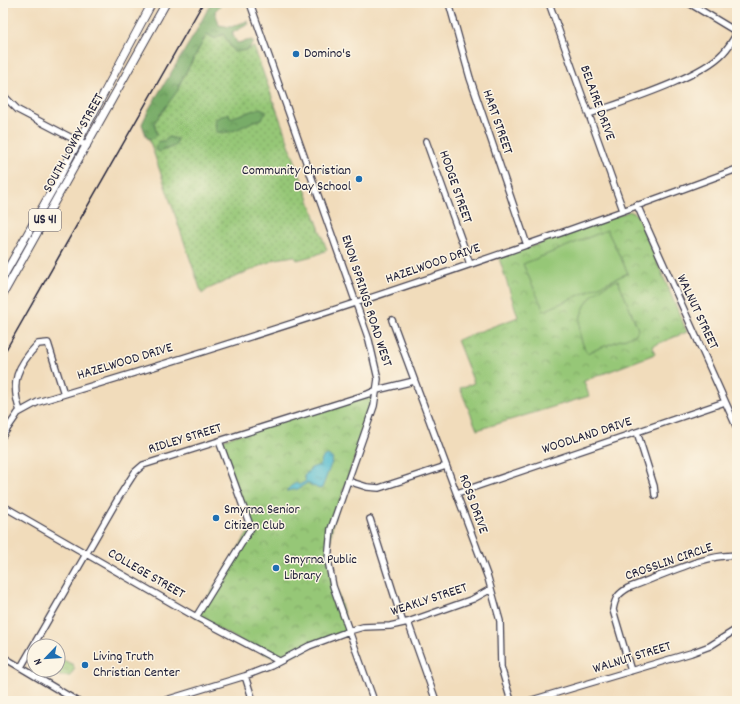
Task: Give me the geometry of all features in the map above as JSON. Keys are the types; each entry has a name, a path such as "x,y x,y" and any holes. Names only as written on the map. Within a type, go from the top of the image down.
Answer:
{"main road":[{"name":"US 41","path":"3,277 78,142 152,3"},
{"name":"SOUTH LOWRY STREET","path":"3,294 166,3"}],"street":[{"name":"ENON SPRINGS ROAD WEST","path":"250,3 356,303 376,367 377,390 374,406 331,529 328,553 330,578 374,701"},
{"name":"BELAIRE DRIVE","path":"549,3 623,210"},
{"path":"589,114 698,71 723,54 737,32 689,3"},
{"name":"HART STREET","path":"448,4 470,78 527,245"},
{"path":"3,96 18,110 87,146"},
{"name":"HODGE STREET","path":"426,141 470,264"},
{"name":"HAZELWOOD DRIVE","path":"3,435 20,411 38,402 356,303 527,245 737,168"},
{"name":"WALNUT STREET","path":"637,205 737,428"},
{"name":"ROSS DRIVE","path":"392,320 491,589 500,621 500,667 511,701"},
{"name":"HAZELWOOD DRIVE","path":"20,411 16,397 15,382 19,371 38,344 48,343 64,394"},
{"name":"RIDLEY STREET","path":"21,667 135,472 144,465 377,390 414,381"},
{"name":"WOODLAND DRIVE","path":"456,493 726,402"},
{"path":"637,432 654,486 655,495"},
{"path":"196,617 249,531 251,525 219,440"},
{"path":"348,481 367,487 379,488 446,466"},
{"name":"COLLEGE STREET","path":"3,506 196,617 279,661"},
{"path":"370,519 405,623 436,701"},
{"name":"CROSSLIN CIRCLE","path":"631,671 612,610 614,600 619,593 628,588 710,558 730,555 737,556"},
{"name":"WEAKLY STREET","path":"349,631 363,627 390,626 405,623 473,599 491,589"},
{"name":"WALNUT STREET","path":"529,701 710,646 737,629"},
{"path":"163,701 245,676 309,646 349,631"},
{"path":"3,657 77,701"},
{"path":"245,676 253,701"}],"green space":[{"path":"211,3 223,3 215,11 219,25 231,27 247,21 249,24 232,33 237,43 252,40 254,43 247,50 234,52 223,34 215,39 207,34 180,83 178,90 154,123 157,135 152,139 147,138 142,124 149,109 194,35"},
{"path":"207,34 215,39 223,34 234,52 254,47 327,250 316,255 297,260 294,256 276,259 208,289 202,294 149,139 157,135 154,123 178,89"},
{"path":"260,108 267,111 262,119 229,132 216,132 215,119 229,113 230,118"},
{"path":"169,137 177,139 175,146 159,152 155,149 159,141 164,141"},
{"path":"630,211 637,215 687,332 652,346 655,354 584,381 589,396 477,430 460,388 474,383 457,340 518,317 499,258"},
{"path":"607,230 628,273 544,311 523,264"},
{"path":"618,280 638,329 636,334 587,353 582,341 580,330 580,319 583,309 597,292 606,285"},
{"path":"377,390 333,522 328,560 349,631 279,661 196,617 251,528 219,441"},
{"path":"66,661 74,665 73,667 75,668 70,676 66,676"}],"water":[{"path":"328,455 333,459 322,488 319,489 307,483 298,489 286,491 296,483 299,485 306,481 304,476 311,468 320,465 323,457"}],"railway":[{"path":"3,355 203,3"}],"place":[{"name":"Domino's","path":"296,54"},
{"name":"Community Christian Day School","path":"359,179"},
{"name":"Smyrna Senior Citizen Club","path":"216,518"},
{"name":"Smyrna Public Library","path":"276,568"},
{"name":"Living Truth Christian Center","path":"85,665"}]}
